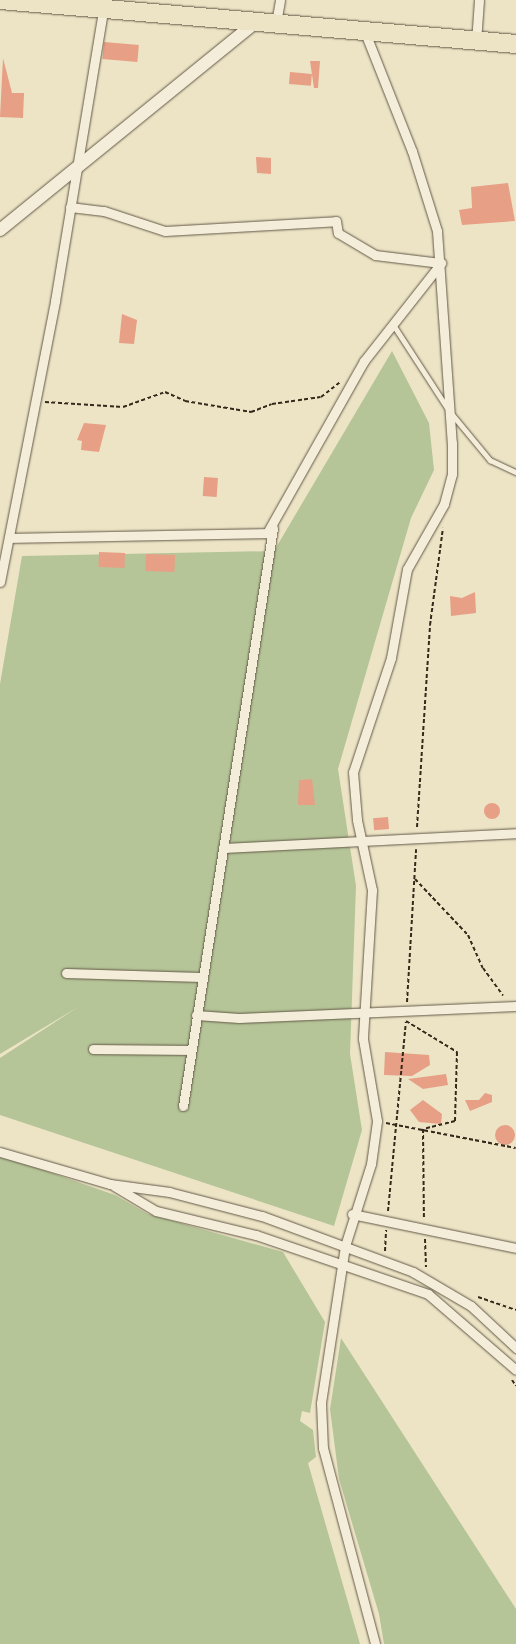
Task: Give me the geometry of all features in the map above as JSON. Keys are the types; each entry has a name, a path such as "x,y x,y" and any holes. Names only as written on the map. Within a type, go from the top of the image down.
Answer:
{"highway":[{"path":"0,0 104,5 476,42 516,44"}],"street":[{"path":"276,23 280,0"},
{"path":"476,42 479,0"},
{"path":"0,582 36,402 104,5"},
{"path":"0,230 257,21"},
{"path":"364,30 429,201 441,262 452,474 444,504 407,569 391,658 353,772 361,843 372,890 363,1039 377,1122 371,1164 352,1214 345,1246 321,1404 323,1448 375,1644"},
{"path":"70,207 104,211 165,232 336,221 338,233 375,255 441,262"},
{"path":"183,1106 201,977 273,528 320,434 364,361 441,262"},
{"path":"10,538 258,537 273,528"},
{"path":"223,848 361,843 516,833"},
{"path":"66,973 201,977"},
{"path":"196,1015 238,1018 365,1009 514,1006"},
{"path":"93,1049 191,1050"},
{"path":"0,1152 110,1184 169,1192 262,1216 345,1246 426,1279 471,1306 516,1348"},
{"path":"110,1184 156,1210 342,1262 428,1294 516,1370"},
{"path":"352,1214 516,1248"}],"lane":[{"path":"393,324 450,412 490,460 516,472"}],"path":[{"path":"36,402 122,407 165,392 185,401 251,412 272,404 321,397 347,375"},
{"path":"384,1261 386,1221 399,1125 430,625 442,559 444,504"},
{"path":"414,879 468,935 483,968 514,1006"},
{"path":"406,1022 458,1052 454,1122 423,1129"},
{"path":"377,1122 423,1129 516,1148"},
{"path":"423,1129 426,1279"}],"green space":[{"path":"392,351 429,423 434,470 411,518 338,769 356,886 350,1054 362,1130 334,1226 0,1115 0,1058 78,1007 0,1054 0,684 22,556 274,551"},
{"path":"0,1155 115,1195 148,1214 283,1252 325,1322 310,1413 302,1411 300,1421 313,1430 316,1457 308,1463 360,1644 0,1644"},
{"path":"341,1338 516,1609 516,1644 384,1644 379,1614 339,1479 330,1409"}],"building":[{"path":"104,42 139,45 137,62 103,59"},
{"path":"3,58 12,93 24,93 23,118 0,117"},
{"path":"310,61 320,61 318,88 314,88"},
{"path":"290,72 312,74 311,86 289,84"},
{"path":"256,157 271,158 271,174 257,173"},
{"path":"508,183 515,221 462,225 459,210 472,208 471,187"},
{"path":"122,314 137,320 134,344 119,343"},
{"path":"84,423 106,425 99,452 81,450 82,441 77,440"},
{"path":"204,477 218,478 217,497 203,496"},
{"path":"99,552 125,553 124,568 98,567"},
{"path":"146,554 175,555 174,572 145,571"},
{"path":"475,592 476,613 451,616 450,596 462,598"},
{"path":"312,779 315,805 298,805 299,780"},
{"path":"492,803 498,805 500,811 498,817 492,819 486,817 484,811 486,805"},
{"path":"388,817 389,829 374,830 373,818"},
{"path":"385,1052 429,1055 430,1065 412,1076 384,1075"},
{"path":"446,1074 448,1085 423,1089 408,1079"},
{"path":"485,1093 492,1095 492,1102 470,1111 465,1100 479,1100"},
{"path":"423,1100 442,1114 441,1124 419,1122 410,1110"},
{"path":"505,1125 512,1128 515,1135 512,1142 505,1145 498,1142 495,1135 498,1128"}]}
